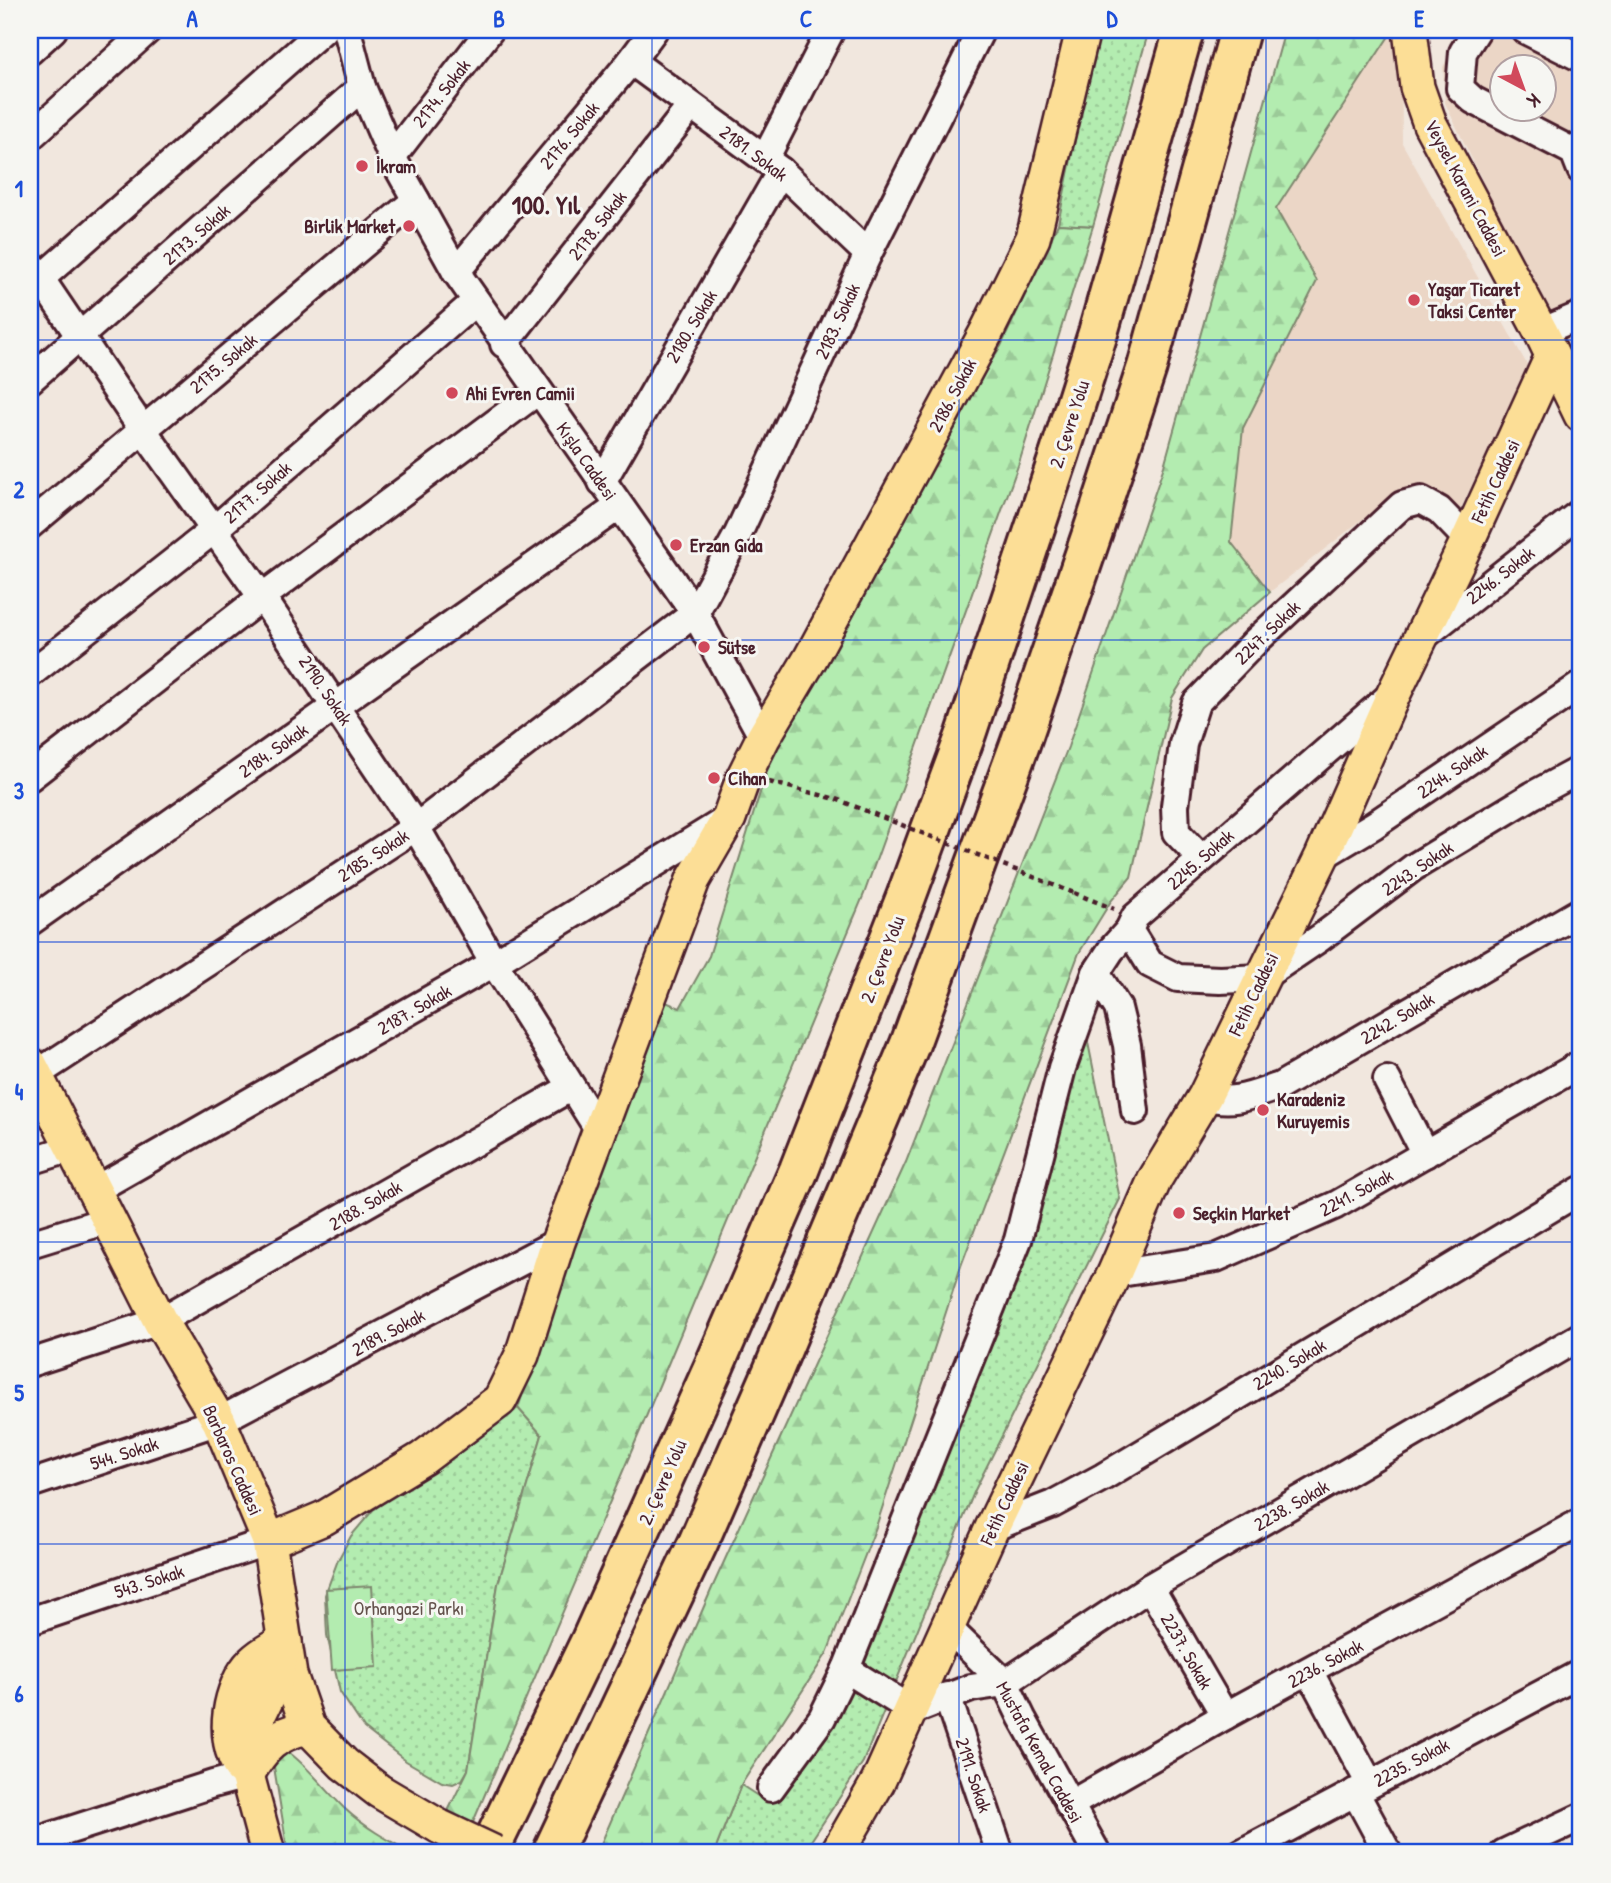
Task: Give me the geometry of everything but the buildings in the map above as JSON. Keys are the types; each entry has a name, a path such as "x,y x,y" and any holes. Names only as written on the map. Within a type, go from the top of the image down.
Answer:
{"highway":[{"name":"2. Çevre Yolu","path":"488,1853 591,1640 715,1364 799,1170 906,897 966,734 1060,453 1102,319 1184,30"},
{"path":"552,1853 725,1482 915,1031 1020,744 1147,367 1240,30"}],"main road":[{"name":"2186. Sokak","path":"269,1541 324,1518 423,1458 500,1400 523,1356 558,1242 693,880 729,818 744,776 764,738 928,441 1034,237 1083,30"},
{"name":"Veysel Karani Caddesi","path":"1410,30 1416,87 1430,124 1558,355 1581,415"},
{"name":"Fetih Caddesi","path":"837,1853 863,1811 992,1528 1114,1274 1155,1179 1205,1096 1322,856 1394,693 1558,355"},
{"name":"Barbaros Caddesi","path":"32,1069 160,1321 219,1421 269,1541 290,1675 308,1727 344,1764 379,1791 440,1827 495,1853"},
{"path":"268,1853 247,1775 248,1752 254,1725 275,1682 285,1641"},
{"path":"247,1775 259,1754 274,1740 288,1731 308,1727"}],"street":[{"path":"30,51 53,30"},
{"path":"30,137 148,30"},
{"path":"34,276 323,30"},
{"name":"Kışla Caddesi","path":"347,30 362,87 392,157 456,272 695,613 764,738"},
{"name":"2174. Sokak","path":"392,157 490,30"},
{"name":"2176. Sokak","path":"456,272 631,61 653,30"},
{"name":"2180. Sokak","path":"602,482 773,165 831,30"},
{"name":"2183. Sokak","path":"695,613 738,534 868,254 981,30"},
{"path":"1478,30 1464,52 1460,88 1473,100 1579,152"},
{"path":"1525,30 1581,58"},
{"name":"2181. Sokak","path":"631,61 773,165 868,254"},
{"name":"2173. Sokak","path":"30,380 362,87"},
{"name":"2178. Sokak","path":"504,344 691,106"},
{"name":"2175. Sokak","path":"30,525 416,200"},
{"name":"2190. Sokak","path":"34,276 215,529 336,705 416,827 494,963 600,1132"},
{"name":"2177. Sokak","path":"30,674 215,529 476,301"},
{"path":"1558,355 1581,315"},
{"path":"30,777 262,597 538,391"},
{"name":"2247. Sokak","path":"1201,858 1176,832 1175,806 1183,744 1196,703 1255,642 1402,505 1420,500 1438,510 1468,540"},
{"name":"2184. Sokak","path":"30,922 619,506"},
{"name":"2246. Sokak","path":"1420,639 1581,512"},
{"name":"2185. Sokak","path":"32,1069 416,827 695,613"},
{"name":"2244. Sokak","path":"1322,856 1374,825 1581,685"},
{"name":"2245. Sokak","path":"771,1788 822,1718 846,1669 1018,1240 1062,1069 1096,973 1132,923 1201,858 1394,693"},
{"name":"2243. Sokak","path":"1261,978 1320,938 1414,867 1581,769"},
{"name":"2187. Sokak","path":"30,1244 100,1205 729,818"},
{"name":"2242. Sokak","path":"1205,1096 1221,1101 1243,1099 1280,1086 1581,911"},
{"path":"1132,923 1150,964 1178,978 1261,978"},
{"path":"1096,973 1118,1007 1127,1045 1135,1111"},
{"name":"2241. Sokak","path":"1114,1274 1216,1258 1335,1205 1581,1064"},
{"path":"1387,1080 1425,1154"},
{"name":"2188. Sokak","path":"30,1363 160,1321 570,1088"},
{"path":"30,1161 72,1148"},
{"name":"2240. Sokak","path":"992,1528 1053,1504 1103,1477 1581,1190"},
{"name":"2189. Sokak","path":"219,1421 558,1242"},
{"name":"2238. Sokak","path":"1005,1682 1150,1587 1581,1336"},
{"name":"544. Sokak","path":"30,1484 219,1421"},
{"name":"2236. Sokak","path":"1069,1805 1225,1716 1581,1522"},
{"name":"543. Sokak","path":"30,1621 269,1541"},
{"name":"2237. Sokak","path":"1150,1587 1225,1716"},
{"name":"Mustafa Kemal Caddesi","path":"947,1627 1005,1682 1097,1853"},
{"path":"846,1669 911,1709 971,1688 1005,1682"},
{"path":"1310,1671 1363,1788 1388,1853"},
{"name":"2235. Sokak","path":"1241,1853 1581,1673"},
{"name":"2191. Sokak","path":"947,1696 1000,1853"},
{"path":"30,1843 247,1775"},
{"path":"1504,1853 1581,1817"}],"path":[{"path":"744,776 836,799 1074,893 1132,923"}],"shaded area":[{"path":"1393,30 1401,30 1402,143 1529,368 1456,518 1432,494 1401,489 1270,592 1231,542 1243,428 1317,282 1276,209"},
{"path":"1462,30 1581,30 1581,386 1445,103 1443,67"}],"green space":[{"path":"1097,30 1149,30 1093,226 1058,224"},
{"path":"1285,30 1393,30 1276,209 1317,281 1243,428 1231,542 1270,592 1202,650 1172,698 1131,877 1111,901 1079,953 961,1266 876,1527 827,1653 741,1785 714,1853 597,1853 712,1588 906,1162 1068,747 1164,466"},
{"path":"1058,224 1093,226 1020,460 864,894 471,1827 447,1813 468,1770 498,1584 542,1435 518,1408 608,1137 666,1002 680,1008 709,956 773,751 953,418 1001,346"},
{"path":"1083,1018 1120,1199 975,1490 863,1762 803,1853 714,1853 741,1785 767,1802 839,1703"},
{"name":"Orhangazi Parkı","path":"518,1408 542,1435 498,1584 468,1770 462,1780 453,1784 442,1782 406,1761 364,1728 340,1692 327,1635 325,1595 338,1560 351,1536 373,1510"},
{"path":"372,1586 377,1667 332,1670 326,1589"},
{"path":"282,1747 307,1768 352,1815 376,1833 412,1853 288,1853 274,1767"}],"place":[{"name":"İkram","path":"362,166"},
{"name":"Birlik Market","path":"409,226"},
{"name":"Yaşar Ticaret Taksi Center","path":"1414,300"},
{"name":"Ahi Evren Camii","path":"452,393"},
{"name":"Erzan Gıda","path":"676,545"},
{"name":"Sütse","path":"704,647"},
{"name":"Cihan","path":"714,778"},
{"name":"Karadeniz Kuruyemis","path":"1263,1110"},
{"name":"Seçkin Market","path":"1179,1213"}],"district":[{"name":"100. Yıl","path":"546,205"}]}
